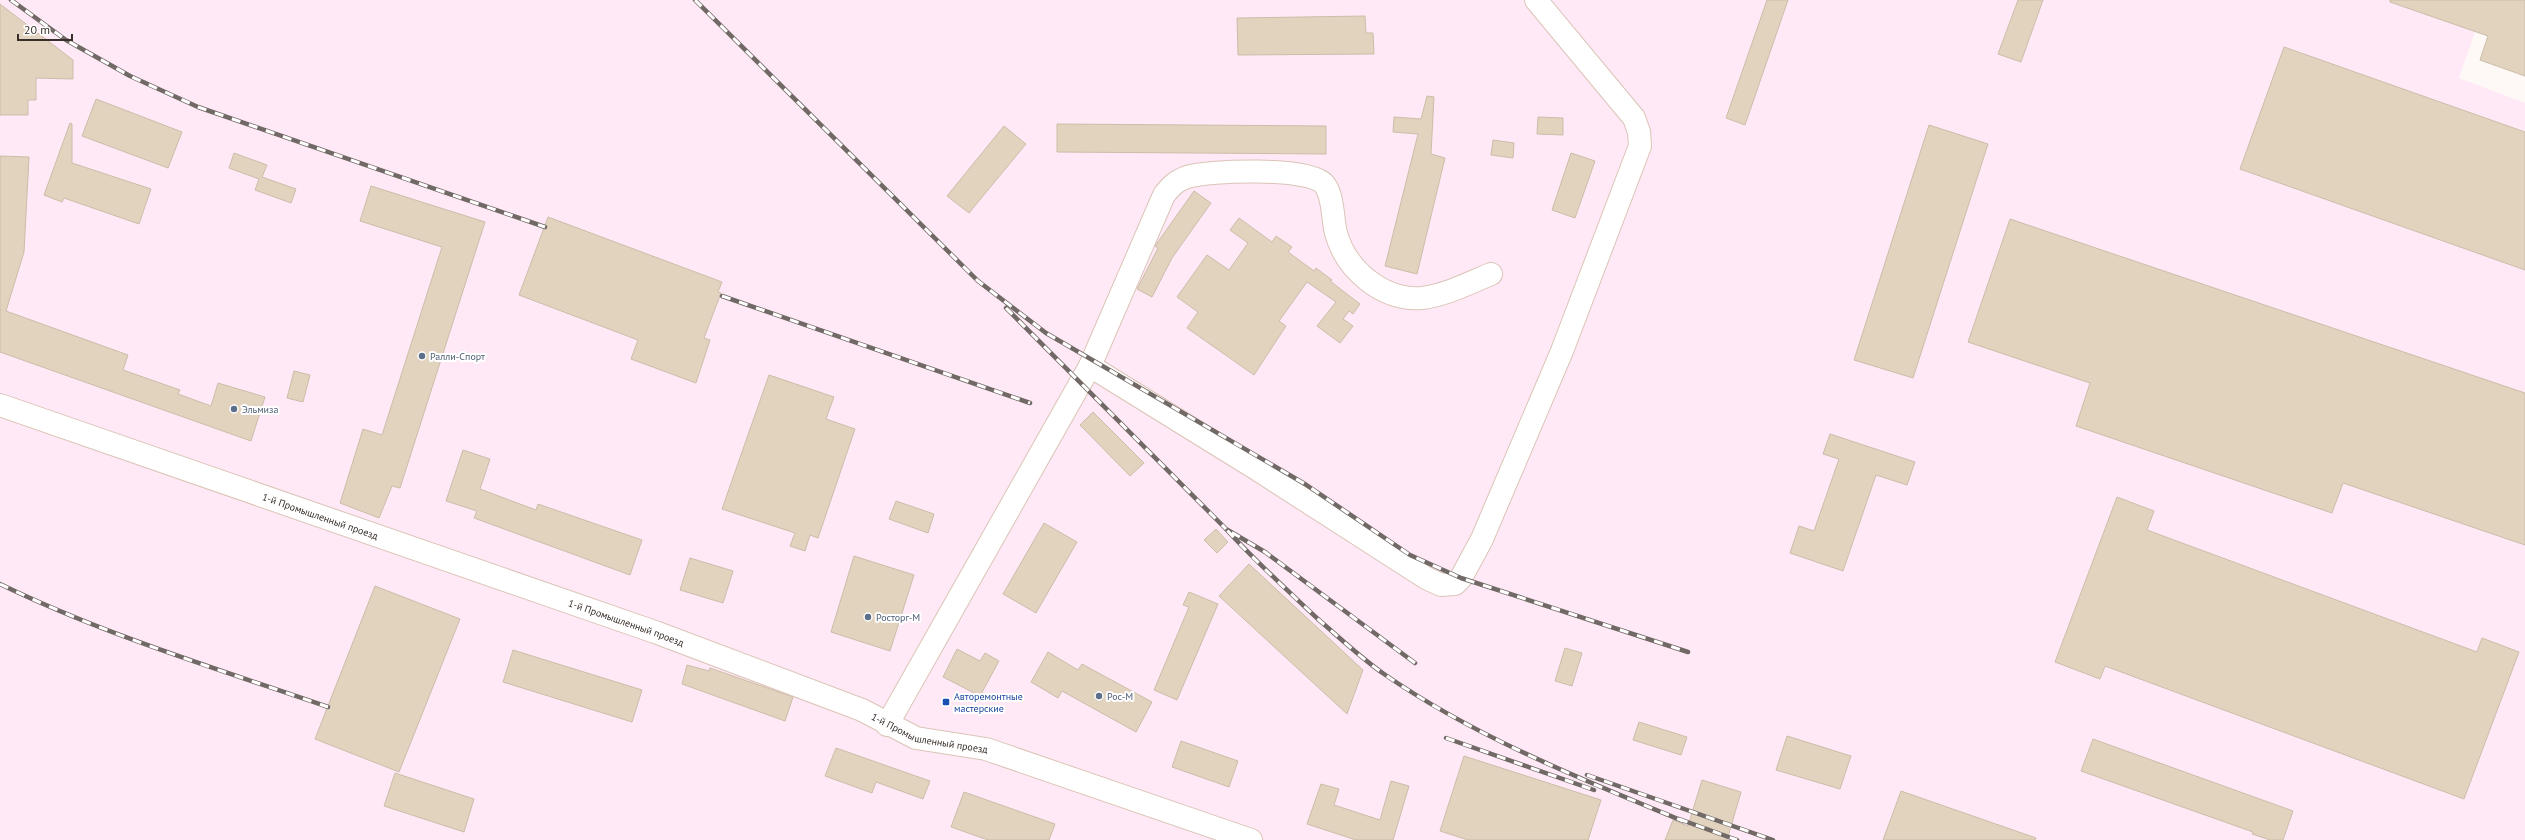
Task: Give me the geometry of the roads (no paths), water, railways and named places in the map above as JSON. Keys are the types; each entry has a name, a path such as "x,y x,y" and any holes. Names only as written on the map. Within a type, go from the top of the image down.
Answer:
{"street":[{"path":"1090,366 1255,468 1422,576 1441,585 1455,584 1461,578 1482,540 1562,351 1640,146 1639,132 1634,118 1536,0"},
{"path":"887,725 1090,366 1164,195 1174,183 1188,177 1257,171 1308,175 1317,178 1328,191 1336,234 1345,255 1367,280 1380,288 1400,296 1421,298 1443,293 1491,274"},
{"name":"1-й Промышленный проезд","path":"0,405 655,632 862,710 887,725 930,742 986,749 1251,840"}],"railway":[{"path":"11,0 66,40 130,76 198,107 545,227"},
{"path":"695,0 978,281 1046,333 1305,484 1410,555 1461,578 1688,652"},
{"path":"722,296 1030,403"},
{"path":"1006,308 1226,529"},
{"path":"1415,663 1265,552 1226,529 1271,575 1359,655 1375,668 1419,697 1455,718 1529,755 1683,821"},
{"path":"0,584 121,635 328,707"},
{"path":"1446,738 1594,790"},
{"path":"1587,775 1773,840"},
{"path":"1679,819 1737,840"}],"place":[{"name":"Ралли-Спорт","path":"422,356"},
{"name":"Эльмиза","path":"234,409"},
{"name":"Росторг-М","path":"868,617"},
{"name":"Рос-М","path":"1099,696"},
{"name":"Авторемонтные мастерские","path":"946,702"}]}
